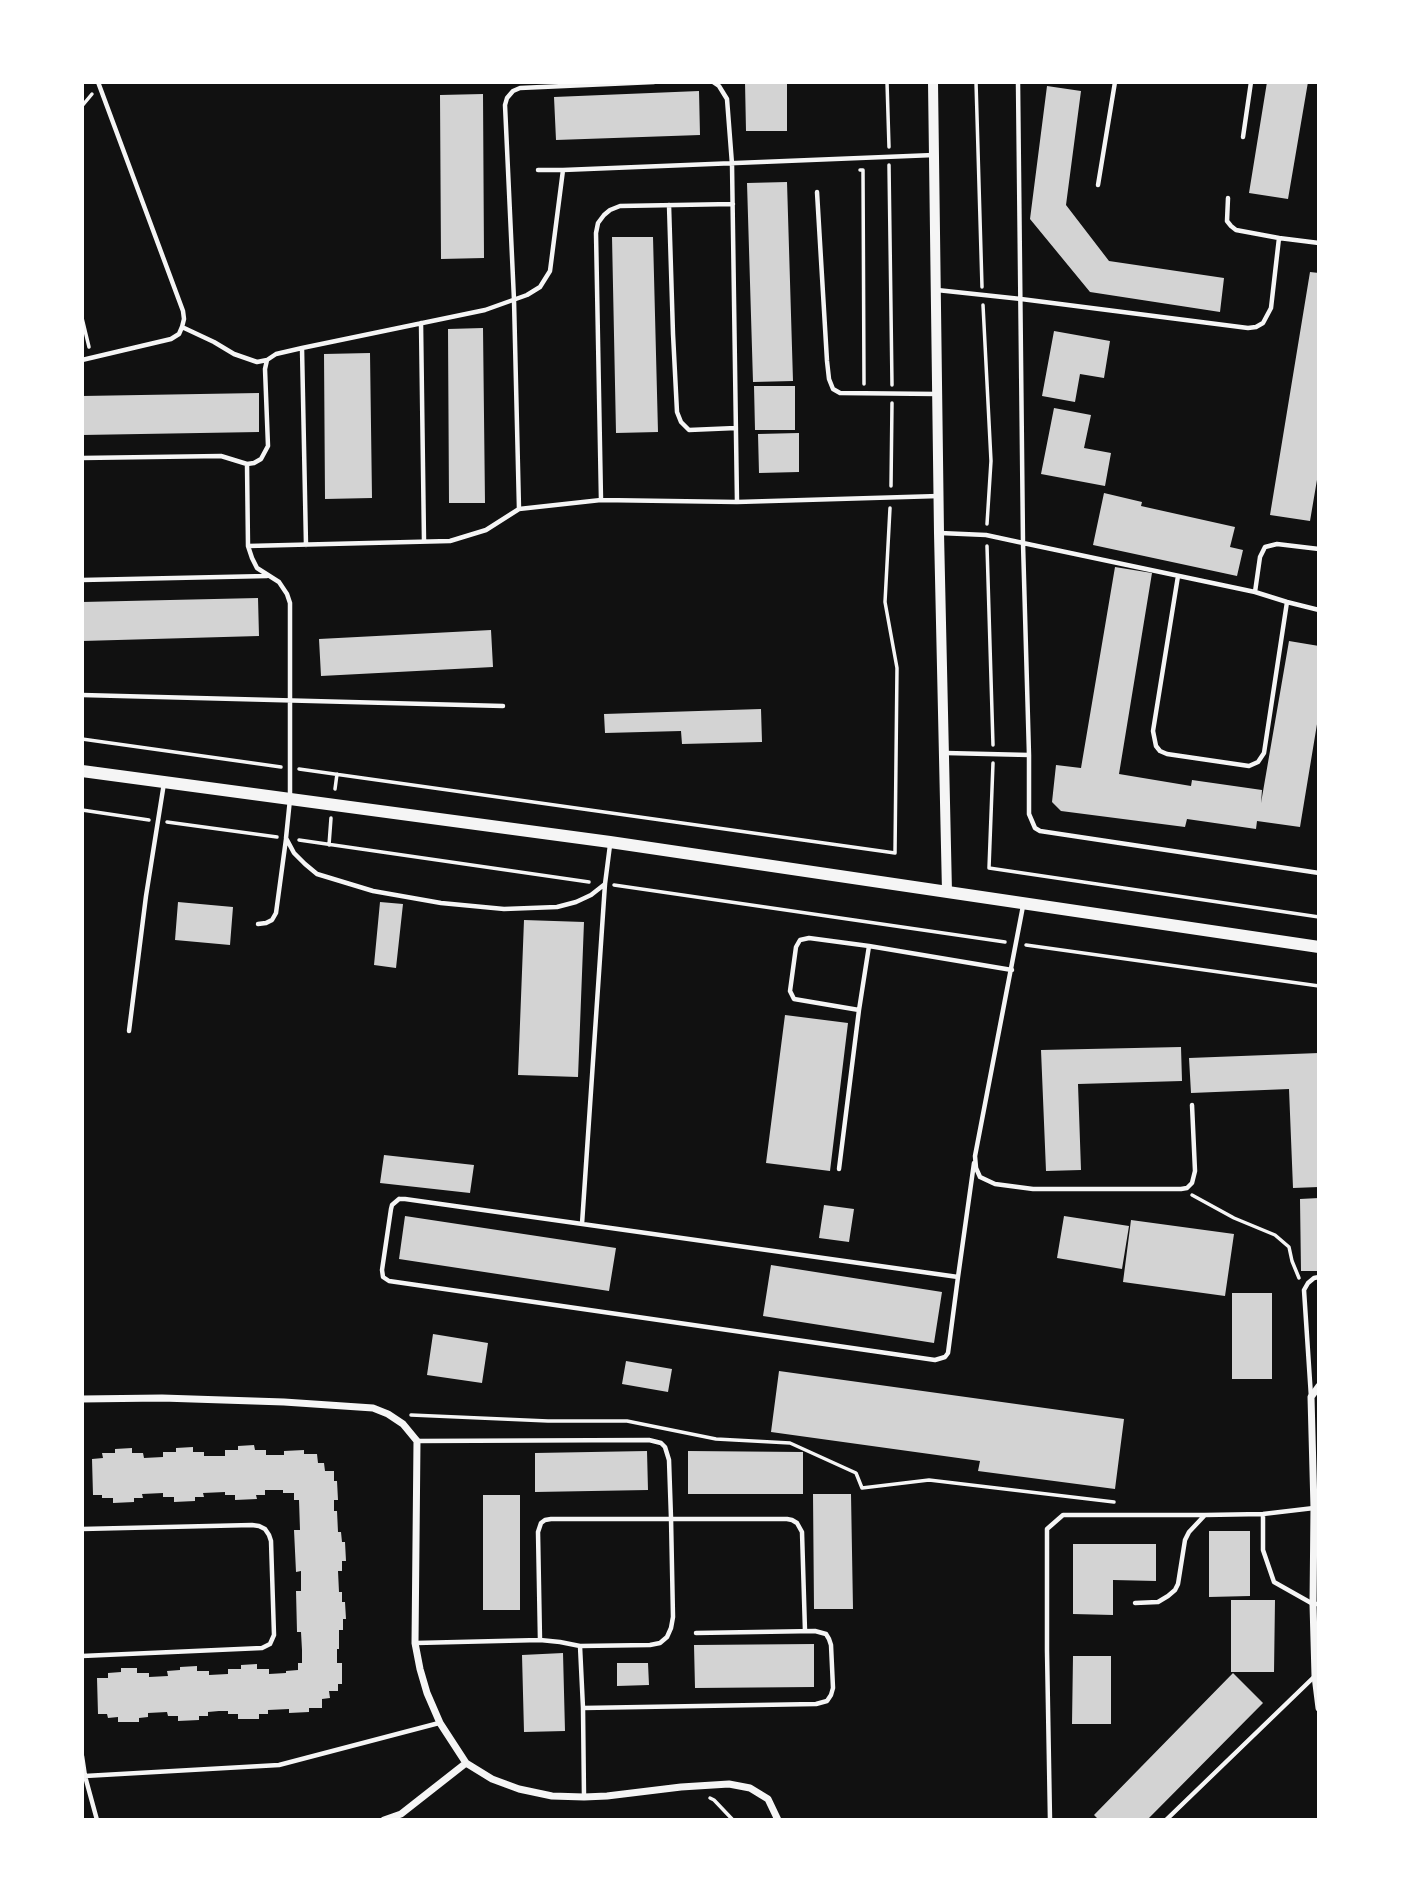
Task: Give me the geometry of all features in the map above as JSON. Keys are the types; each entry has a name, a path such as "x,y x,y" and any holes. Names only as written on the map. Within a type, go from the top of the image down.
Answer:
{"main road":[{"path":"82,771 610,842 1319,947"}],"street":[{"path":"933,82 947,892"},
{"path":"1319,1385 1311,1398 1315,1676 1319,1708"},
{"path":"82,1399 162,1398 284,1402 373,1408 388,1414 403,1424 416,1441 415,1643 424,1681 440,1723 466,1763 492,1779 519,1789 552,1796 584,1797 729,1784 750,1788 768,1799 778,1820"},
{"path":"384,1820 401,1814 466,1763"}],"lane":[{"path":"82,360 171,339 179,334 182,327 183,311 98,82"},
{"path":"519,509 514,300 505,105 507,98 520,88 540,84 654,82"},
{"path":"713,82 719,84 727,99 732,164 737,502"},
{"path":"1018,82 1029,814 1035,828 1040,831 1319,873"},
{"path":"1098,185 1115,82"},
{"path":"1243,137 1251,82"},
{"path":"538,170 934,155"},
{"path":"182,327 234,354 257,362 276,354 485,310 514,300 534,291 550,271 563,170"},
{"path":"817,192 829,379 833,389 840,393 937,394"},
{"path":"1228,198 1227,221 1236,230 1319,243"},
{"path":"601,500 596,233 598,223 604,215 620,206 733,204"},
{"path":"669,205 677,412 681,422 689,430 736,428"},
{"path":"936,290 1256,327 1263,323 1270,308 1279,237"},
{"path":"421,323 424,541"},
{"path":"302,348 306,545"},
{"path":"82,458 221,456 247,464 254,463 261,459 268,446 265,369 267,360"},
{"path":"247,464 248,546 257,568 279,582 290,603 290,799 276,913 272,920 258,924"},
{"path":"248,546 450,541 486,530 519,509 601,500 737,502 939,496"},
{"path":"939,533 986,535 1255,592 1319,610"},
{"path":"1255,592 1260,557 1265,547 1277,544 1319,549"},
{"path":"82,580 267,576"},
{"path":"1178,576 1153,731 1156,746 1167,754 1249,766 1258,762 1264,753 1287,602"},
{"path":"82,695 503,706"},
{"path":"945,753 1029,755"},
{"path":"130,1031 164,783"},
{"path":"286,838 294,853 317,874 373,891 416,900 504,909 546,908 576,902 605,884"},
{"path":"582,1224 610,842"},
{"path":"958,1277 405,1199 399,1199 392,1205 382,1274 389,1281 935,1360 945,1357 948,1353 975,1156 1024,902"},
{"path":"859,1010 794,999 790,991 796,947 800,940 809,938 869,946 1012,970"},
{"path":"839,1169 869,946"},
{"path":"975,1156 976,1168 981,1177 1001,1185 1033,1189 1187,1188 1192,1183 1195,1171 1192,1105"},
{"path":"1311,1398 1304,1290 1308,1283 1319,1277"},
{"path":"415,1643 541,1640 580,1646 650,1645 660,1643 667,1637 673,1617 668,1453 665,1447 655,1441 416,1441"},
{"path":"1050,1820 1047,1529 1063,1515 1263,1514 1314,1508"},
{"path":"1263,1514 1263,1550 1274,1581 1316,1604"},
{"path":"1135,1603 1158,1602 1175,1590 1185,1540 1205,1515"},
{"path":"541,1640 538,1532 541,1523 551,1519 787,1519 797,1523 802,1532 805,1631"},
{"path":"82,1528 252,1525 265,1529 271,1541 274,1635 270,1644 262,1648 82,1656"},
{"path":"583,1708 822,1703 831,1695 833,1688 829,1639 821,1632 696,1633"},
{"path":"580,1646 584,1797"},
{"path":"1166,1820 1315,1676"},
{"path":"85,1776 279,1765 440,1723"},
{"path":"82,1756 97,1820"}],"path":[{"path":"82,739 895,853 897,668 885,602 891,498 892,394 887,82"},
{"path":"976,82 991,461 986,535 993,753 989,868 1319,917"},
{"path":"851,170 863,170 864,394"},
{"path":"82,318 92,358"},
{"path":"82,810 1319,986"},
{"path":"1181,1189 1234,1218 1275,1235 1289,1247 1304,1290"},
{"path":"388,1414 548,1421 626,1421 716,1440 790,1443 856,1473 862,1488 929,1480 1121,1503"},
{"path":"681,1787 714,1800 733,1820"}],"building":[{"path":"745,82 787,82 787,131 746,131"},
{"path":"1267,82 1308,82 1288,199 1249,193"},
{"path":"1047,86 1081,91 1066,205 1109,261 1224,278 1220,312 1090,292 1030,219"},
{"path":"699,91 700,135 556,140 554,97"},
{"path":"483,94 484,258 441,259 440,95"},
{"path":"787,182 793,381 753,382 747,183"},
{"path":"612,237 653,237 658,432 616,433"},
{"path":"1310,272 1319,273 1319,468 1310,521 1270,515"},
{"path":"483,328 485,503 449,503 448,329"},
{"path":"1054,331 1110,341 1104,378 1080,374 1075,402 1042,396"},
{"path":"370,353 372,498 325,499 324,354"},
{"path":"754,386 795,386 795,430 755,430"},
{"path":"259,393 259,432 82,435 82,396"},
{"path":"1054,408 1091,415 1084,448 1111,453 1105,486 1041,474"},
{"path":"799,433 799,472 759,473 758,434"},
{"path":"1104,493 1142,502 1141,506 1235,527 1230,547 1243,550 1237,576 1093,545"},
{"path":"1115,567 1152,573 1119,774 1191,786 1192,780 1262,790 1261,803 1289,641 1319,646 1319,712 1300,827 1257,821 1256,829 1187,819 1185,827 1061,811 1052,802 1056,765 1081,768"},
{"path":"258,598 259,636 82,641 82,602"},
{"path":"491,630 493,667 321,676 319,639"},
{"path":"761,709 762,742 682,744 681,731 605,733 604,714"},
{"path":"178,902 233,907 230,945 175,940"},
{"path":"380,902 403,904 396,968 374,965"},
{"path":"524,920 584,922 578,1077 518,1075"},
{"path":"785,1015 848,1023 830,1171 766,1163"},
{"path":"1181,1047 1182,1081 1078,1084 1081,1170 1046,1171 1041,1050"},
{"path":"1319,1053 1319,1187 1293,1188 1289,1089 1191,1093 1189,1058"},
{"path":"384,1155 474,1165 470,1193 380,1183"},
{"path":"1319,1198 1319,1271 1301,1271 1300,1199"},
{"path":"824,1205 854,1209 849,1242 819,1238"},
{"path":"405,1216 616,1248 609,1291 399,1259"},
{"path":"1064,1216 1129,1226 1122,1269 1057,1258"},
{"path":"1131,1220 1234,1234 1225,1296 1123,1282"},
{"path":"771,1265 942,1292 934,1343 763,1316"},
{"path":"1232,1293 1272,1293 1272,1379 1232,1379"},
{"path":"433,1334 488,1343 482,1383 427,1375"},
{"path":"626,1361 672,1369 668,1392 622,1384"},
{"path":"779,1371 1124,1419 1115,1489 978,1471 980,1461 771,1432"},
{"path":"254,1445 255,1450 266,1450 266,1455 284,1455 284,1451 304,1450 304,1454 317,1454 318,1463 324,1463 325,1471 334,1471 338,1500 334,1500 334,1511 337,1511 338,1532 341,1532 342,1542 345,1542 346,1561 342,1561 342,1571 338,1571 339,1592 342,1592 342,1602 345,1602 346,1619 343,1619 343,1630 339,1630 337,1663 342,1663 342,1684 338,1684 338,1691 329,1691 330,1698 322,1699 322,1708 289,1713 289,1709 268,1710 268,1714 259,1714 259,1719 238,1719 238,1714 219,1711 208,1712 208,1716 199,1716 199,1720 178,1721 178,1716 168,1716 167,1712 148,1713 148,1717 139,1718 139,1722 118,1722 118,1717 108,1718 107,1714 98,1714 97,1678 108,1678 108,1673 121,1672 121,1668 137,1668 137,1673 149,1673 149,1677 168,1676 167,1671 197,1666 197,1671 209,1671 209,1675 228,1674 228,1669 241,1669 241,1665 257,1664 257,1669 269,1669 269,1674 298,1670 298,1663 302,1663 302,1650 301,1632 297,1632 296,1591 301,1591 301,1571 296,1572 294,1530 300,1530 299,1500 294,1500 294,1493 265,1490 265,1495 256,1495 257,1499 235,1500 235,1495 225,1495 225,1492 203,1493 204,1497 195,1497 195,1501 174,1502 174,1497 163,1497 163,1493 142,1494 143,1498 134,1498 134,1502 113,1503 113,1498 93,1495 92,1459 103,1458 102,1453 115,1453 115,1449 132,1448 132,1453 143,1453 144,1458 163,1457 163,1452 176,1452 176,1448 193,1447 193,1452 204,1452 204,1456 225,1456 225,1450 238,1450 238,1446"},
{"path":"647,1451 648,1490 535,1492 535,1453"},
{"path":"688,1451 803,1452 803,1494 688,1494"},
{"path":"813,1494 851,1494 853,1609 814,1609"},
{"path":"483,1495 520,1495 520,1610 483,1610"},
{"path":"1209,1531 1250,1531 1250,1596 1209,1597"},
{"path":"1073,1544 1156,1544 1156,1581 1113,1580 1113,1615 1073,1614"},
{"path":"1231,1600 1275,1600 1274,1672 1231,1672"},
{"path":"814,1644 814,1687 695,1688 694,1645"},
{"path":"563,1653 565,1731 524,1732 522,1655"},
{"path":"1073,1656 1111,1656 1111,1724 1072,1724"},
{"path":"617,1663 648,1663 649,1685 617,1686"},
{"path":"1233,1673 1263,1703 1147,1820 1099,1820 1094,1815"}]}
